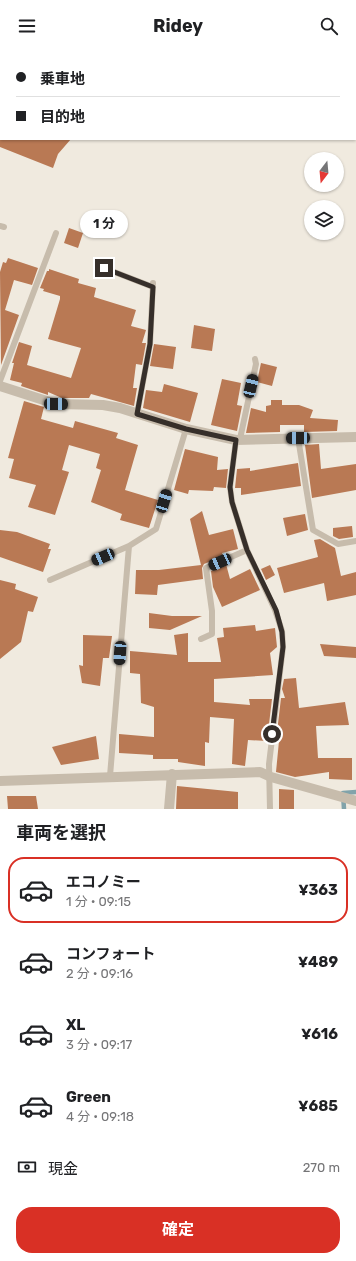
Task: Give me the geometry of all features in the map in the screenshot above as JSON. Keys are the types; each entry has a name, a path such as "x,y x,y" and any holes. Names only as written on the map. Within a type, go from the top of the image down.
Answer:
{"street":[{"path":"0,386 56,404 103,405 186,429 238,440 356,437"},
{"path":"0,781 260,772 270,777 354,801"},
{"path":"169,809 172,774"}],"lane":[{"path":"0,381 56,233"},
{"path":"104,268 153,285 150,344 137,414"},
{"path":"255,359 256,364 238,440 230,487 232,502 247,550 276,610 282,632 283,647 269,764 270,809"},
{"path":"50,580 129,546 156,529 186,429"},
{"path":"298,438 313,530 338,544 356,541"},
{"path":"110,776 129,546"},
{"path":"201,638 212,634 212,611 206,568 247,550"}],"building":[{"path":"0,140 70,140 58,154 53,168 0,147"},
{"path":"69,228 83,233 78,248 64,243"},
{"path":"8,258 38,268 32,285 14,280 5,310 19,315 1,365 0,272 3,262 6,263"},
{"path":"49,269 79,279 78,283 96,288 94,297 136,310 131,326 146,330 142,343 146,343 142,365 136,364 133,388 137,388 134,406 91,394 89,398 62,398 48,392 48,395 21,386 22,383 10,380 14,363 12,363 19,342 32,346 27,365 71,378 81,348 48,339 60,299 60,296 43,291 44,289 40,288"},
{"path":"194,325 215,329 212,351 191,348"},
{"path":"154,344 176,347 173,369 150,366"},
{"path":"261,363 277,367 272,386 257,382"},
{"path":"222,379 241,383 237,405 242,406 237,431 211,425"},
{"path":"164,384 198,393 190,422 143,408 146,390 162,392"},
{"path":"271,400 282,400 282,405 299,405 313,410 310,418 338,420 337,431 304,432 304,425 280,425 280,432 246,433 251,408 266,412 266,406 271,405"},
{"path":"24,401 44,407 41,419 73,428 75,421 118,433 116,438 138,445 125,490 158,500 149,528 120,520 122,514 91,502 101,470 96,468 100,454 69,445 62,470 69,472 55,515 28,507 36,485 9,478 14,459 8,458"},
{"path":"319,444 321,469 356,464 356,490 312,498 305,445"},
{"path":"185,449 218,457 217,470 228,469 226,488 214,487 213,491 189,490 188,494 174,490"},
{"path":"298,463 301,486 241,495 241,488 235,488 237,469 250,468 250,471"},
{"path":"202,511 209,535 233,529 238,549 222,553 223,556 204,564 202,568 203,579 158,585 157,595 135,594 136,570 159,570 201,565 190,519"},
{"path":"305,514 308,530 287,536 283,518"},
{"path":"352,526 353,537 339,539 333,536 333,528"},
{"path":"0,530 17,532 50,544 48,549 51,549 43,572 0,557"},
{"path":"320,539 335,548 341,576 356,572 356,595 327,601 324,583 284,593 277,568 318,557 314,540"},
{"path":"226,564 230,579 250,569 260,590 222,607 213,587 211,571"},
{"path":"270,565 275,575 266,580 261,569"},
{"path":"0,580 16,584 15,589 38,597 33,612 28,611 21,642 0,659"},
{"path":"149,613 172,616 202,616 170,630 149,628"},
{"path":"255,625 256,631 275,628 277,647 270,653 273,675 214,679 214,702 250,705 249,699 272,699 267,741 248,740 245,766 232,764 234,719 210,717 209,743 205,742 205,766 178,762 178,759 153,759 153,755 119,753 119,734 154,737 154,707 141,703 140,674 130,673 130,651 177,655 174,635 188,633 188,662 221,662 217,638 224,637 223,628"},
{"path":"83,635 112,636 109,658 103,658 100,686 82,683 79,665 83,666"},
{"path":"320,644 356,647 356,658 324,656"},
{"path":"296,678 299,708 345,702 349,725 316,726 318,758 352,758 352,780 329,779 329,772 295,777 276,772 279,741 276,741 281,698 285,698 282,689 284,679"},
{"path":"96,736 99,759 61,765 52,747"},
{"path":"177,786 238,792 238,809 176,809"},
{"path":"279,789 294,790 294,809 279,809"},
{"path":"7,796 36,796 38,809 8,809"}],"waterway":[{"path":"344,809 343,793 356,792"}],"route":[{"path":"104,268 153,287 150,344 148,346 137,414 155,421 236,440 230,487 232,502 247,550 276,610 282,632 283,647 272,734"}]}
